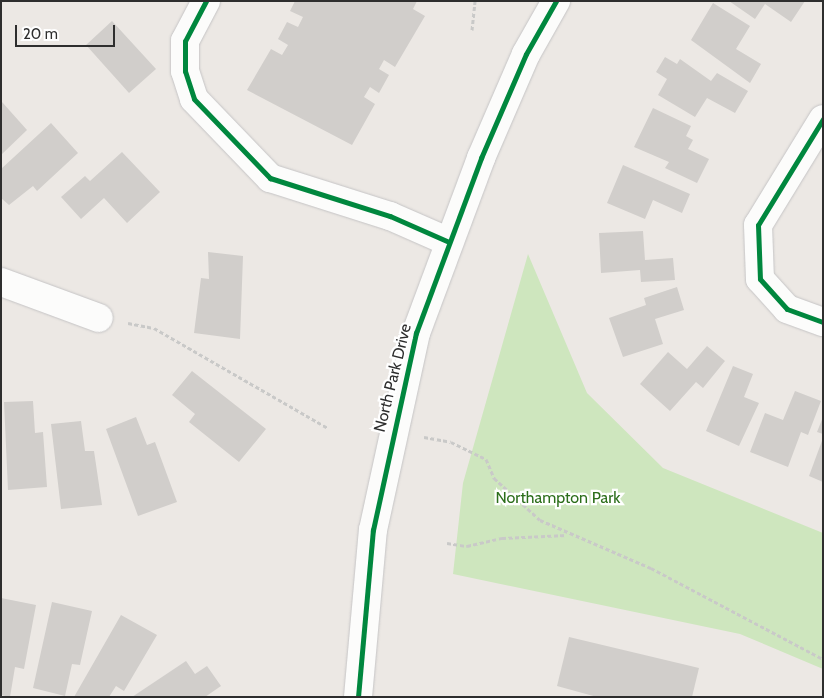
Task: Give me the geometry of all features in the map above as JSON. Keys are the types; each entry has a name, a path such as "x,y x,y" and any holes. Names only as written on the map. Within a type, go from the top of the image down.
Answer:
{"street":[{"path":"206,1 185,41 185,72 194,99 270,178 390,216 447,240"},
{"name":"North Park Drive","path":"358,697 374,530 393,430 416,333 447,240 526,54 556,1"},
{"path":"823,119 758,226 760,279 787,308 823,322"},
{"path":"1,282 99,318"}],"path":[{"path":"472,30 475,1"},
{"path":"99,318 154,328 328,428"},
{"path":"393,430 451,442 486,459 494,478 540,520 568,535 651,568 823,659"},
{"path":"446,543 467,546 502,538 568,535"}],"green space":[{"name":"Northampton Park","path":"528,254 587,393 663,468 823,533 823,669 740,634 453,574 463,483"}],"building":[{"path":"295,1 417,1 413,9 425,16 395,67 384,60 379,69 389,75 379,93 370,87 364,97 375,104 352,145 247,90 271,49 282,55 288,45 278,39 287,22 298,27 303,17 290,11"},
{"path":"729,1 805,1 791,22 765,4 755,19"},
{"path":"713,3 750,26 736,49 761,64 750,83 691,40"},
{"path":"112,21 156,69 129,93 86,45"},
{"path":"665,57 677,64 680,59 711,81 717,73 748,91 735,113 707,98 695,117 658,95 667,79 656,72"},
{"path":"1,103 27,130 1,155"},
{"path":"653,108 691,126 686,136 693,140 688,149 709,159 697,183 665,168 669,162 634,147"},
{"path":"51,123 78,153 37,191 33,186 9,205 1,198 1,169"},
{"path":"122,152 160,192 127,223 104,198 81,219 61,197 85,176 90,181"},
{"path":"623,165 690,194 682,213 653,200 645,219 607,203"},
{"path":"643,231 645,260 673,258 675,280 641,282 640,270 601,273 599,233"},
{"path":"208,252 243,256 240,339 194,333 201,278 209,279"},
{"path":"677,287 684,310 655,319 663,344 623,357 609,318 646,305 644,298"},
{"path":"707,346 725,361 703,388 696,382 670,411 640,384 668,352 687,369"},
{"path":"733,366 753,374 744,397 759,403 739,446 706,431"},
{"path":"192,371 266,429 239,462 189,422 195,414 172,395"},
{"path":"795,391 821,401 808,435 801,432 788,467 750,452 765,413 783,420"},
{"path":"33,401 35,433 43,432 47,487 8,490 4,402"},
{"path":"136,417 147,445 155,442 177,502 138,516 106,429"},
{"path":"823,417 823,434 817,432"},
{"path":"81,421 85,451 94,451 102,505 61,509 51,424"},
{"path":"823,438 823,482 809,476"},
{"path":"1,598 36,605 24,669 15,667 10,697 1,695"},
{"path":"52,602 92,611 80,665 72,664 65,696 33,688"},
{"path":"121,615 157,635 124,691 116,686 109,697 74,697"},
{"path":"569,637 699,668 692,697 597,697 557,686"},
{"path":"186,661 195,674 207,666 221,686 205,697 132,697"}],"cycle path":[{"path":"206,1 185,41 185,71 194,99 270,178 390,216 447,241"},
{"path":"358,697 373,530 416,333 481,158 526,54 556,1"},
{"path":"823,119 758,225 760,279 787,309 823,322"}]}
